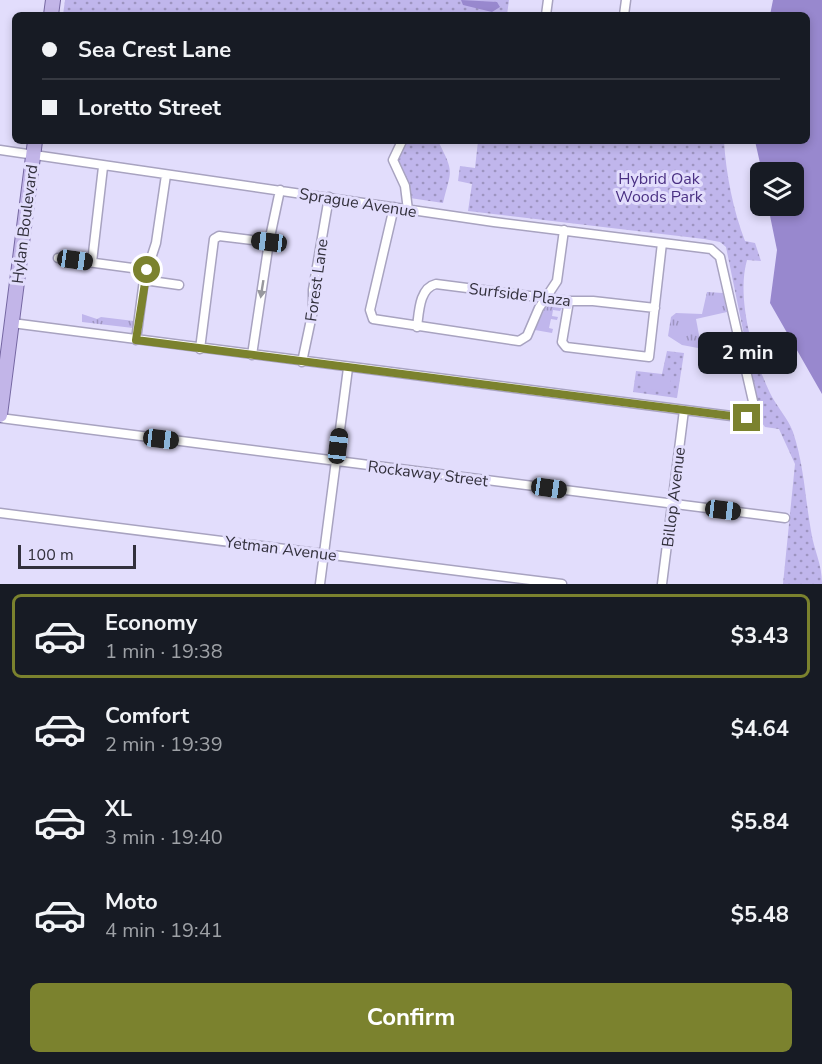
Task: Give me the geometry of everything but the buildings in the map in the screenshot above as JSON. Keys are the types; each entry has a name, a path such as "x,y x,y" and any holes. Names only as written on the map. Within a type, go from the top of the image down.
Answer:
{"main road":[{"name":"Hylan Boulevard","path":"0,417 35,144"}],"street":[{"path":"401,144 393,160 405,186 408,210"},
{"name":"Sprague Avenue","path":"0,150 408,210 717,252 720,256 755,410 753,415 747,418 684,410"},
{"path":"92,262 103,166"},
{"path":"136,340 144,280 156,243 166,175"},
{"path":"252,355 269,242 280,190"},
{"name":"Forest Lane","path":"302,362 313,310 313,290 329,198"},
{"path":"394,207 370,314 376,321 417,327 521,341 527,336 557,281 564,230"},
{"path":"200,349 215,237 269,242"},
{"path":"569,301 563,345 646,358 651,354 662,243"},
{"path":"57,258 147,270"},
{"path":"144,280 179,285"},
{"name":"Surfside Plaza","path":"417,327 423,296 431,285 569,301 593,301 655,308"},
{"path":"12,323 684,410"},
{"path":"320,584 348,368"},
{"name":"Billop Avenue","path":"662,584 684,410"},
{"name":"Rockaway Street","path":"0,417 785,518"},
{"name":"Yetman Avenue","path":"0,513 562,584"}],"green space":[{"path":"65,0 509,0 507,12 63,12"},
{"path":"406,144 439,144 450,172 443,203 410,198 398,161"},
{"name":"Hybrid Oak Woods Park","path":"478,144 724,144 728,179 737,217 745,241 755,243 761,261 747,260 744,275 748,327 764,379 791,427 797,444 822,584 783,584 795,464 779,429 765,427 762,423 726,247 720,242 704,239 468,211 472,184 458,181 460,166 475,168"},
{"path":"707,292 723,293 727,312 696,319 702,351 700,351 698,348 682,345 668,336 671,317 676,313 702,314"},
{"path":"551,305 562,308 560,311 553,310 552,316 558,317 557,320 551,319 549,328 553,329 552,333 535,330 545,308"},
{"path":"82,314 97,319 101,317 134,321 133,328 82,322"},
{"path":"667,351 684,353 677,398 633,392 636,371 662,374"},
{"path":"643,375 671,379 669,391 641,388"}],"shaded area":[{"path":"461,0 497,2 500,7 492,12 463,5"},
{"path":"773,0 822,0 822,394 770,303 777,250 770,216 804,216 804,162 760,162 756,144 810,144 810,12 771,12"}],"route":[{"path":"147,270 136,340 747,418"}]}
